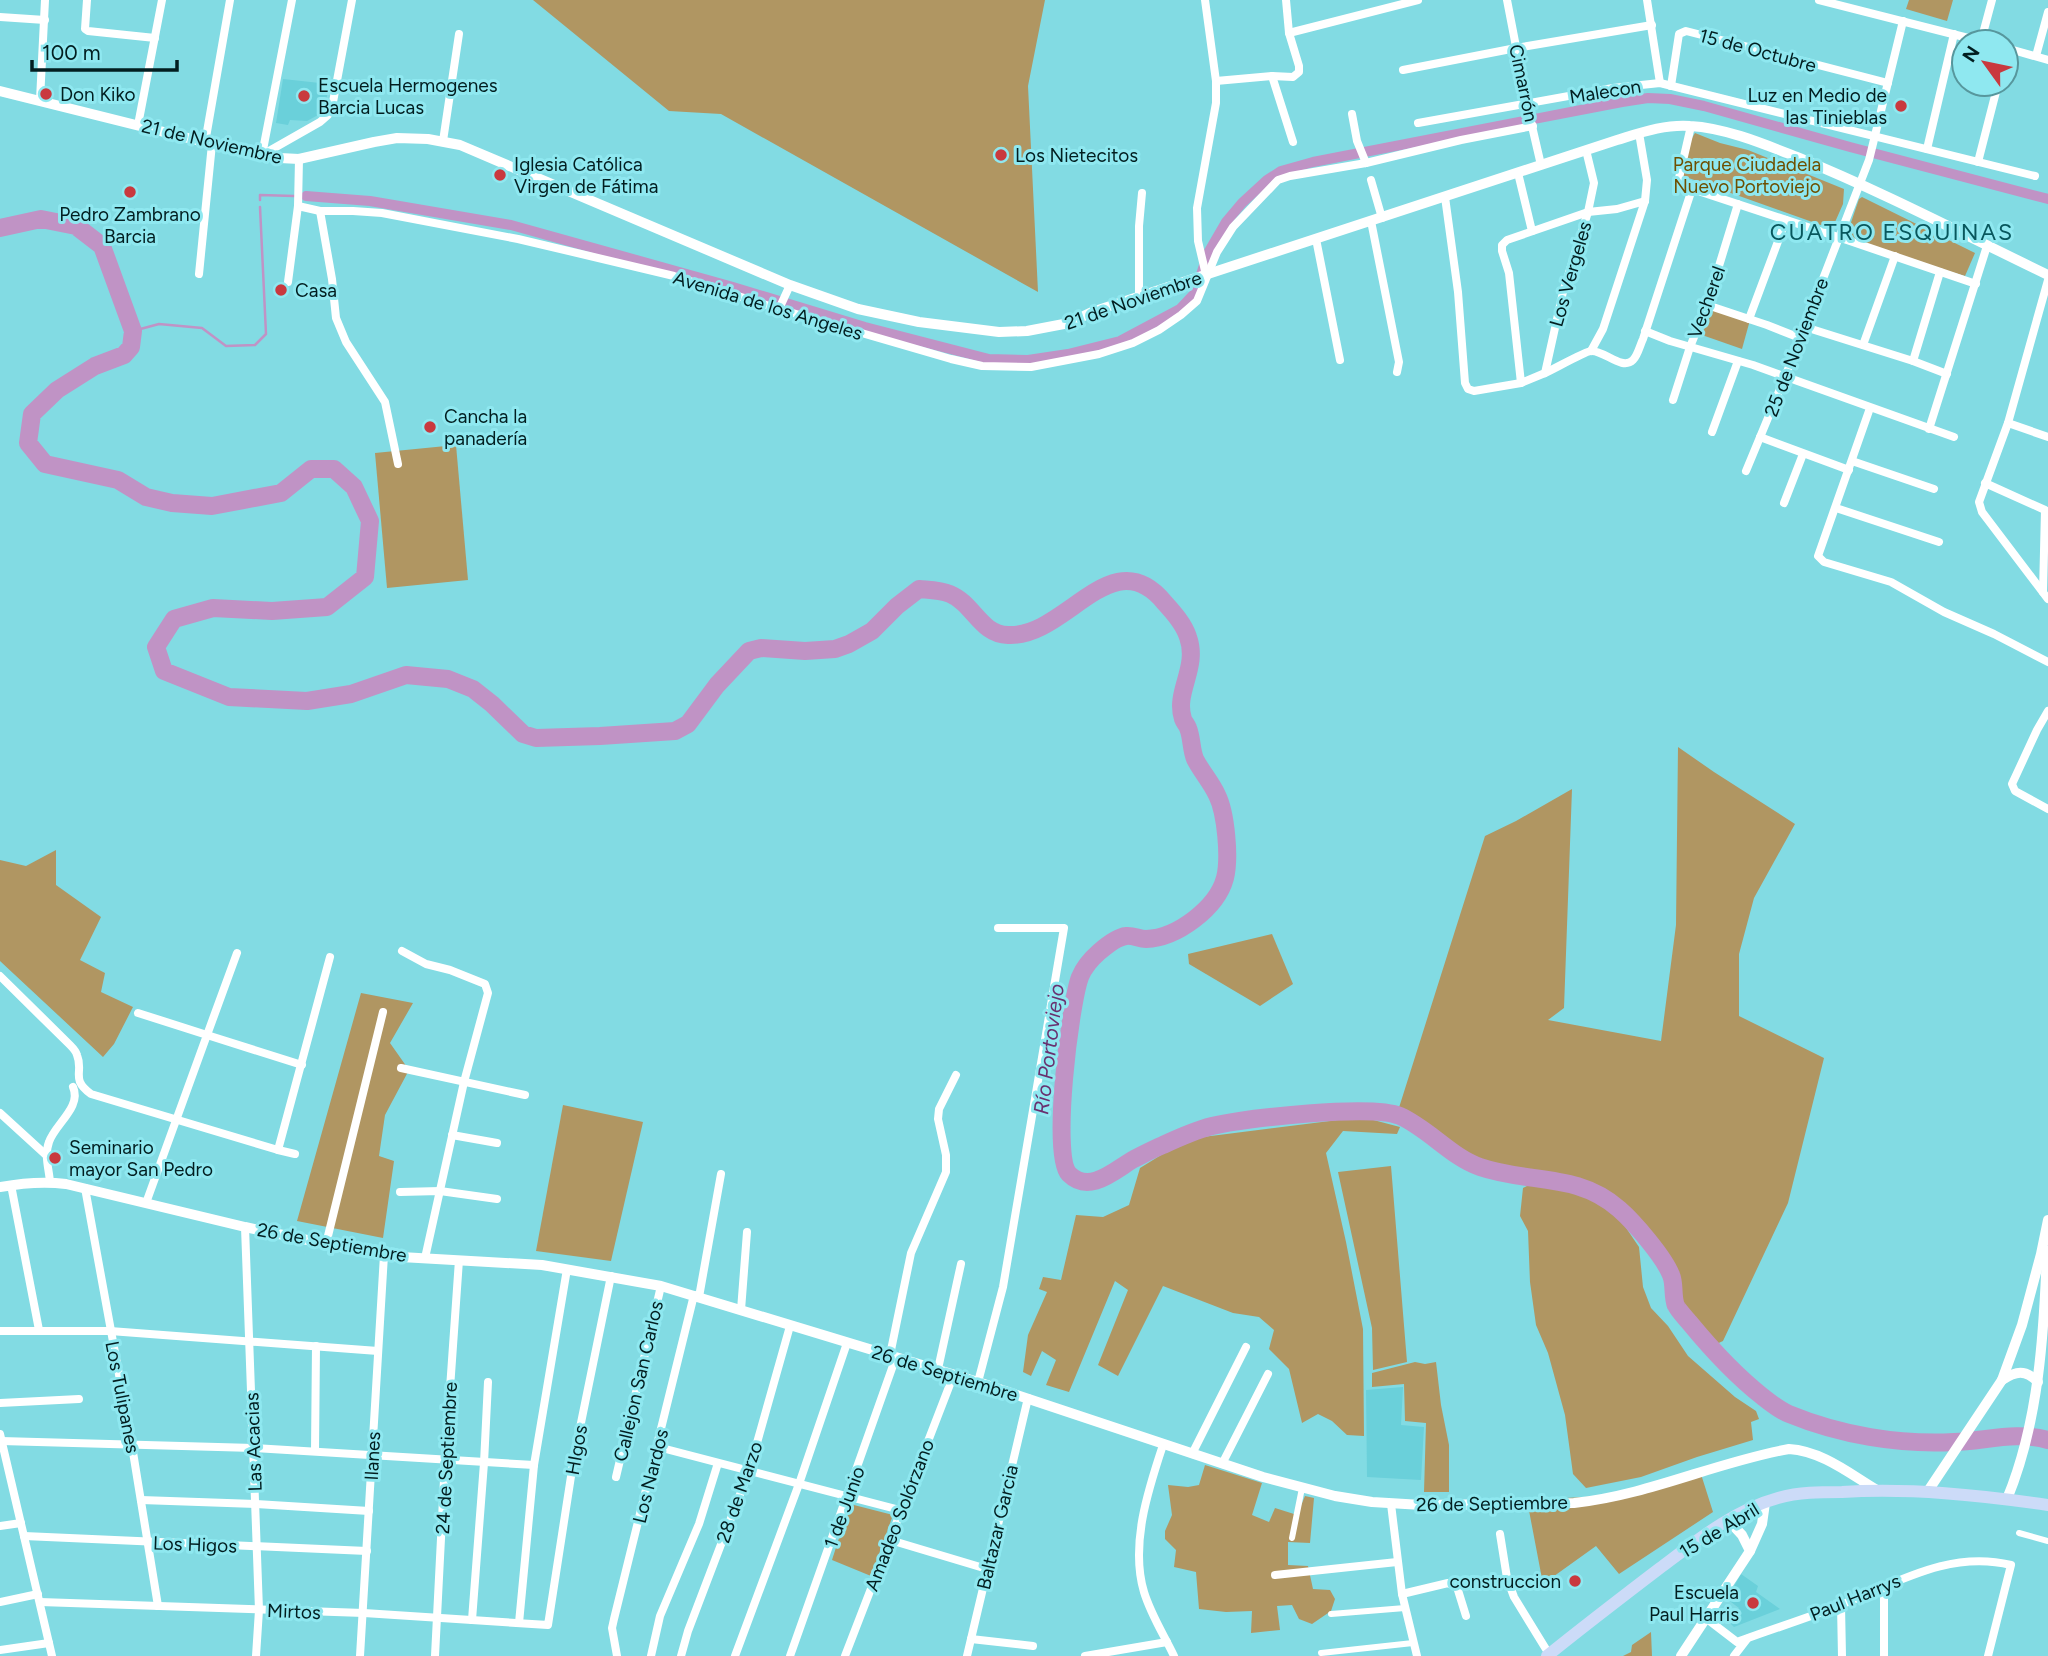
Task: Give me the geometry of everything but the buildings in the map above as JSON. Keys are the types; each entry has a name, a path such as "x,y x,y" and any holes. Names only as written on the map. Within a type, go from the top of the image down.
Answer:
{"main road":[{"name":"15 de Abril","path":"1548,1655 1651,1574 1728,1520 1776,1498 1806,1493 1877,1490 1928,1492 2048,1505"}],"street":[{"path":"40,100 45,0"},
{"path":"87,0 85,29 88,31 155,38"},
{"path":"138,125 162,0"},
{"path":"199,274 208,144 230,0"},
{"path":"262,155 292,0"},
{"path":"262,155 328,115 333,102 352,0"},
{"path":"1206,0 1216,81 1216,103 1197,208 1198,241 1206,275"},
{"path":"1216,81 1293,77 1299,72 1289,33 1286,0"},
{"path":"1289,33 1418,0"},
{"name":"Cimarrón","path":"1507,0 1541,165"},
{"path":"1647,0 1660,83"},
{"path":"1819,0 1850,4 1950,33"},
{"path":"1986,28 1992,0"},
{"path":"2036,56 2048,12"},
{"path":"0,17 44,20"},
{"name":"25 de Noviembre","path":"1746,471 1869,160 1903,21"},
{"path":"1403,70 1652,25"},
{"name":"15 de Octubre","path":"1671,86 1679,34 1686,31 1888,83"},
{"path":"443,141 459,34"},
{"path":"1927,149 1950,51"},
{"path":"2020,53 2048,60"},
{"path":"1272,76 1293,142"},
{"name":"Malecon","path":"1418,123 1528,107 1623,86 1660,83 1874,140 1927,149 2035,176"},
{"name":"21 de Noviembre","path":"0,91 208,144 280,159 299,159 392,139 443,141 480,152 787,290 884,315 954,328 999,332 1027,331 1069,323 1092,312 1639,133 1692,126 1726,133 1778,150 1859,183 2048,278"},
{"path":"1978,162 1994,98"},
{"path":"1352,114 1364,160"},
{"name":"Avenida de los Angeles","path":"298,206 320,211 382,214 486,232 674,276 982,366 1031,368 1100,354 1133,343 1181,316 1196,302 1216,252 1233,227 1279,180 1532,124"},
{"path":"1692,126 1679,178 1692,189 1976,285"},
{"path":"1445,197 1458,292 1465,383 1468,389 1474,391 1521,383 1591,351 1603,329 1645,201 1647,180 1639,133"},
{"name":"Los Vergeles","path":"1545,373 1563,292 1588,212 1594,183 1586,150"},
{"path":"289,282 298,206 299,159"},
{"path":"1518,173 1532,231"},
{"path":"1371,180 1399,362 1397,372"},
{"path":"1591,351 1622,363 1633,360 1692,189"},
{"path":"1139,297 1142,193"},
{"path":"1521,383 1509,274 1502,245 1507,240 1588,212 1617,209 1645,201"},
{"name":"Vecherel","path":"1673,400 1707,305 1738,204"},
{"path":"320,211 336,318 346,342 385,402 398,464"},
{"path":"1749,318 1786,220"},
{"path":"1316,239 1340,360"},
{"path":"1928,429 1987,246"},
{"path":"1863,345 1895,256"},
{"path":"1913,361 1940,272"},
{"path":"2046,596 1982,512 1979,502 2008,423 2048,278"},
{"path":"780,307 787,290"},
{"path":"1707,305 1800,338"},
{"path":"1804,327 1947,374"},
{"path":"1645,331 1954,437"},
{"path":"1712,432 1738,361"},
{"path":"1870,408 1818,556 1824,562 1891,582 1944,612 1994,634 2048,663"},
{"path":"2008,423 2048,437"},
{"path":"1760,437 1803,454 1934,489"},
{"path":"1784,503 1803,454"},
{"path":"1985,483 2045,510 2046,596"},
{"path":"1836,508 1940,542"},
{"path":"2048,711 2012,784 2015,791 2048,810"},
{"path":"978,1382 1003,1287 1064,928 998,928"},
{"path":"402,951 426,964 485,984 488,993 464,1082 425,1258"},
{"path":"146,1203 237,953"},
{"path":"278,1150 330,957"},
{"path":"0,976 70,1045 78,1056 79,1081 91,1094 295,1154"},
{"path":"326,1244 383,1012"},
{"path":"138,1013 302,1065"},
{"path":"401,1068 525,1095"},
{"name":"1 de Junio","path":"790,1656 848,1496 893,1356 911,1253 946,1172 939,1109 956,1075"},
{"path":"50,1182 46,1155 48,1143 73,1104 76,1093 73,1087"},
{"path":"0,1113 46,1155"},
{"path":"452,1135 497,1143"},
{"name":"Los Nardos","path":"617,1656 612,1628 696,1296 721,1174"},
{"name":"26 de Septiembre","path":"6,1186 50,1182 85,1188 245,1227 384,1255 517,1263 661,1286 938,1369 1222,1464 1335,1496 1391,1504 1594,1501 1638,1492 1790,1449 1818,1456 1877,1490"},
{"path":"6,1186 39,1330"},
{"name":"Los Tulipanes","path":"85,1188 158,1606"},
{"path":"400,1192 440,1191 497,1199"},
{"path":"1928,1492 2002,1380 2022,1325 2048,1220"},
{"name":"Las Acacias","path":"245,1227 259,1609 256,1656"},
{"path":"2007,1499 2015,1478 2038,1385 2048,1227"},
{"path":"741,1310 747,1232"},
{"name":"Ilanes","path":"360,1656 384,1255"},
{"name":"24 de Septiembre","path":"435,1656 459,1260"},
{"path":"938,1369 961,1264"},
{"path":"519,1623 534,1465 567,1269"},
{"name":"HIgos","path":"548,1625 574,1457 611,1276"},
{"name":"Callejon San Carlos","path":"616,1477 661,1286"},
{"name":"28 de Marzo","path":"681,1656 688,1631 750,1471 790,1325"},
{"path":"0,1331 110,1332 377,1351"},
{"path":"735,1656 799,1484 847,1343"},
{"path":"315,1451 316,1346"},
{"path":"1192,1454 1245,1347"},
{"path":"2002,1380 2022,1372 2032,1376 2038,1385"},
{"name":"Amadeo Solórzano","path":"845,1656 954,1374"},
{"path":"1222,1464 1268,1374"},
{"path":"472,1620 488,1382"},
{"name":"Baltazar Garcia","path":"967,1656 1028,1398"},
{"path":"0,1403 79,1399"},
{"path":"52,1656 1,1438 132,1446 315,1451 534,1465"},
{"path":"1163,1445 1144,1517 1140,1569 1150,1607 1174,1656"},
{"path":"657,1447 900,1510"},
{"path":"651,1656 660,1616 699,1524 718,1463"},
{"path":"1292,1538 1302,1488"},
{"path":"141,1500 369,1511"},
{"path":"1681,1656 1750,1551 1762,1524 1765,1503"},
{"path":"1391,1504 1402,1594 1417,1656"},
{"path":"1728,1520 1742,1535 1750,1551"},
{"path":"0,1526 21,1523"},
{"path":"1500,1534 1507,1578 1514,1597 1548,1655"},
{"path":"2019,1534 2048,1542"},
{"name":"Los Higos","path":"24,1536 367,1551"},
{"path":"890,1540 987,1569"},
{"name":"Paul Harrys","path":"1748,1637 1841,1605 1920,1570 1961,1562 1997,1561 2011,1565 1989,1656"},
{"path":"1275,1575 1397,1562"},
{"path":"1402,1594 1453,1584 1457,1587 1466,1616"},
{"path":"1884,1586 1884,1656"},
{"name":"Mirtos","path":"0,1602 39,1598 158,1606 364,1613 548,1625"},
{"path":"1841,1605 1842,1656"},
{"path":"1331,1614 1405,1608"},
{"path":"1707,1619 1737,1642 1748,1637"},
{"path":"1734,1656 1748,1637"},
{"path":"971,1639 1034,1646"},
{"path":"1085,1656 1167,1642"},
{"path":"0,1650 49,1643"},
{"path":"1321,1653 1413,1643"}],"shaded area":[{"name":"Escuela Hermogenes Barcia Lucas","path":"283,79 329,84 325,108 307,121 290,120 288,125 276,123"},
{"path":"1403,1387 1401,1425 1424,1427 1421,1480 1367,1477 1366,1390"},
{"name":"Escuela Paul Harris","path":"1741,1574 1758,1586 1756,1592 1780,1609 1734,1627 1729,1622 1739,1608 1727,1599"}],"green space":[{"path":"533,0 1045,0 1028,86 1038,292 721,114 669,111"},
{"path":"1909,0 1953,0 1947,21 1906,9"},
{"name":"Parque Ciudadela Nuevo Portoviejo","path":"1695,133 1748,150 1844,189 1843,204 1832,229 1683,176 1688,145"},
{"path":"1862,197 1975,253 1965,276 1845,240"},
{"path":"1711,310 1750,320 1742,349 1702,335"},
{"path":"456,445 468,580 387,588 375,453"},
{"path":"1678,747 1795,824 1754,898 1739,954 1739,1016 1824,1058 1788,1203 1723,1341 1710,1347 1676,1306 1672,1275 1650,1243 1618,1208 1591,1189 1494,1171 1441,1143 1397,1114 1485,836 1572,789 1564,1008 1548,1020 1661,1041 1676,925"},
{"path":"56,850 56,885 101,917 80,960 105,973 101,992 133,1007 114,1044 103,1057 0,961 0,860 26,866"},
{"path":"1272,934 1293,984 1260,1006 1189,964 1188,954"},
{"path":"361,993 413,1003 390,1043 409,1070 385,1115 379,1156 394,1161 383,1238 297,1221"},
{"path":"563,1105 643,1122 611,1261 536,1251"},
{"path":"1362,1117 1400,1127 1397,1134 1343,1131 1326,1153 1363,1329 1364,1436 1347,1435 1332,1421 1318,1414 1302,1423 1289,1369 1269,1349 1274,1330 1259,1317 1233,1313 1163,1286 1118,1376 1098,1365 1128,1290 1115,1281 1069,1392 1046,1385 1056,1360 1042,1351 1031,1376 1023,1372 1028,1335 1047,1292 1039,1289 1043,1277 1061,1280 1076,1215 1103,1217 1129,1205 1140,1168 1166,1152 1203,1137"},
{"path":"1391,1166 1407,1362 1373,1370 1372,1328 1338,1172"},
{"path":"1533,1183 1586,1193 1618,1216 1639,1247 1643,1287 1651,1308 1668,1326 1688,1356 1735,1397 1756,1411 1759,1419 1751,1422 1753,1440 1641,1477 1586,1488 1573,1474 1565,1415 1548,1353 1536,1325 1530,1282 1528,1231 1520,1216 1523,1188"},
{"path":"1415,1362 1436,1362 1449,1445 1449,1492 1424,1492 1426,1423 1405,1421 1404,1384 1372,1387 1372,1373"},
{"path":"1205,1465 1262,1483 1252,1515 1269,1522 1275,1508 1294,1514 1305,1496 1314,1498 1310,1543 1288,1542 1288,1565 1308,1566 1313,1589 1330,1590 1335,1599 1331,1611 1312,1624 1299,1619 1292,1605 1277,1606 1280,1630 1251,1633 1252,1611 1199,1609 1196,1572 1174,1567 1176,1550 1165,1539 1165,1531 1172,1515 1168,1485 1199,1485"},
{"path":"1700,1471 1713,1512 1619,1574 1596,1546 1543,1584 1527,1500 1603,1496"},
{"path":"850,1504 893,1515 871,1576 832,1560"},
{"path":"1651,1632 1652,1656 1623,1656 1631,1652 1632,1645"}],"waterway":[{"path":"306,196 370,201 511,225 865,327 989,359 1028,360 1068,354 1120,341 1180,309 1195,293 1208,253 1226,222 1242,203 1281,171 1313,162 1622,102 1648,98 1670,99 1704,106 2048,199"},
{"path":"260,200 260,195 294,196"},
{"path":"133,331 159,324 202,328 226,346 255,345 266,334 260,207"},
{"name":"Río Portoviejo","path":"0,228 41,219 76,226 102,246 133,331 131,347 124,355 95,366 57,390 32,414 28,443 45,464 118,480 146,497 172,503 212,506 281,493 311,469 334,469 354,487 370,521 365,577 327,607 272,611 213,608 174,619 156,647 164,671 229,697 307,701 351,694 406,675 448,679 473,689 523,734 536,738 675,731 688,724 717,685 749,651 761,648 805,651 835,649 849,644 872,631 919,589 950,594 965,604 990,630 1008,635 1029,632 1050,622 1107,586 1126,581 1145,585 1174,614 1188,637 1191,659 1181,709 1195,759 1215,790 1223,813 1227,859 1225,878 1214,900 1183,927 1158,937 1119,938 1096,955 1082,973 1076,992 1064,1079 1062,1139 1064,1161 1069,1174 1077,1180 1094,1181 1181,1137 1229,1123 1337,1112 1364,1111 1400,1116 1421,1128 1459,1157 1480,1167 1586,1189 1619,1209 1662,1259 1672,1279 1675,1302 1680,1311 1733,1371 1785,1412 1829,1428 1891,1440 1933,1443 2025,1436 2048,1440"}],"place":[{"name":"Don Kiko","path":"46,94"},
{"name":"Escuela Hermogenes Barcia Lucas","path":"304,96"},
{"name":"Luz en Medio de las Tinieblas","path":"1901,106"},
{"name":"Los Nietecitos","path":"1001,155"},
{"name":"Iglesia Católica Virgen de Fátima","path":"500,175"},
{"name":"Pedro Zambrano Barcia","path":"130,192"},
{"name":"Casa","path":"281,290"},
{"name":"Cancha la panadería","path":"430,427"},
{"name":"Seminario mayor San Pedro","path":"55,1158"},
{"name":"construccion","path":"1575,1581"},
{"name":"Escuela Paul Harris","path":"1753,1603"}],"district":[{"name":"CUATRO ESQUINAS","path":"1892,232"}]}
